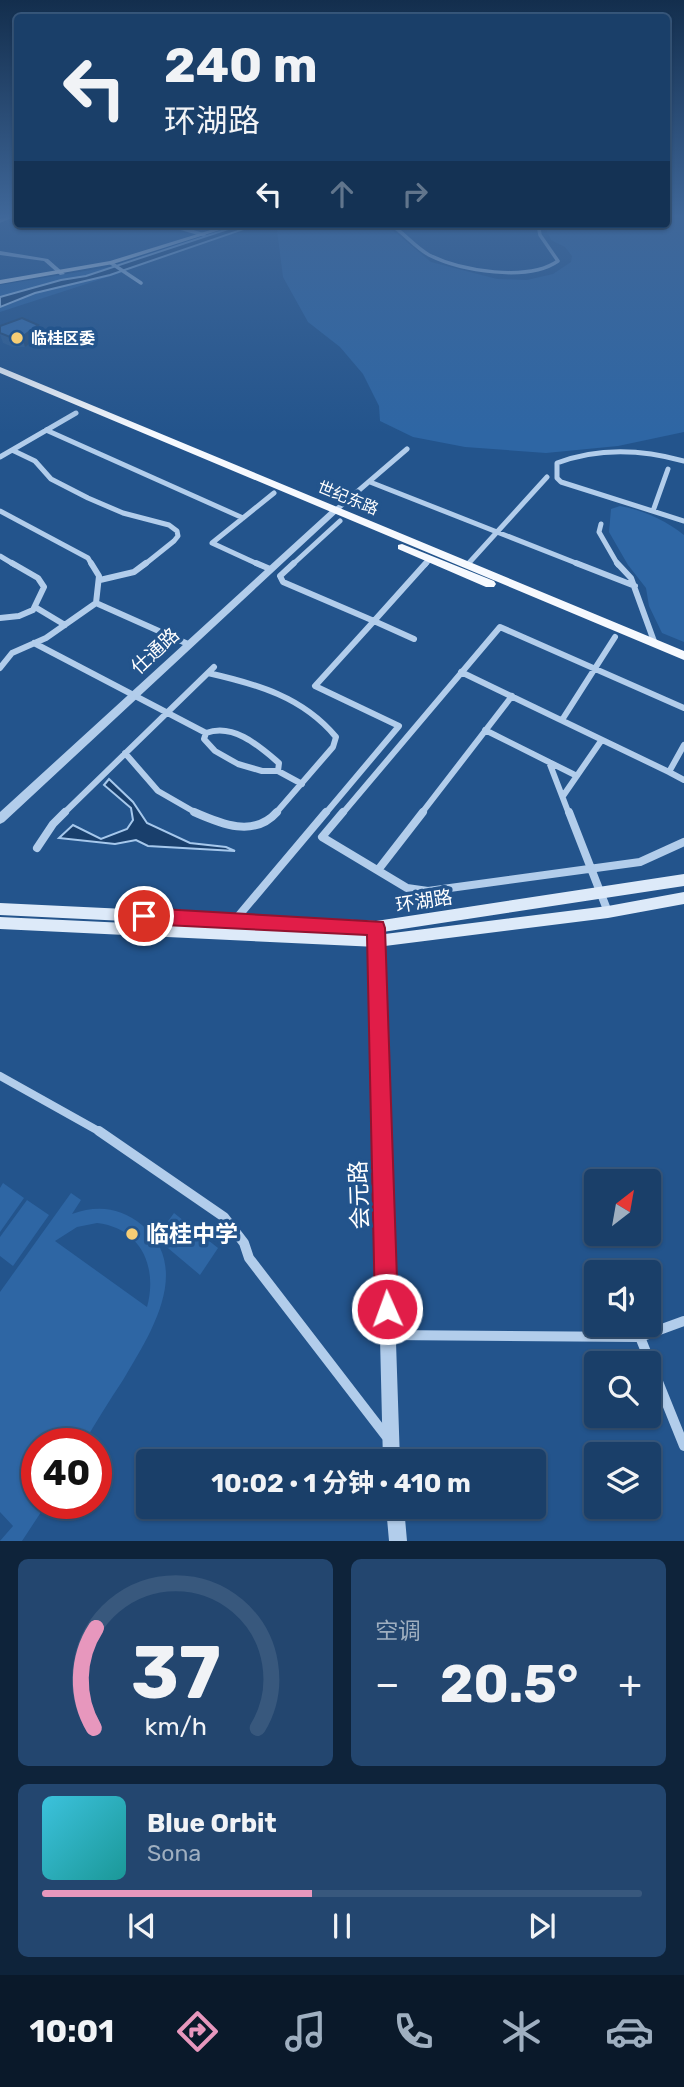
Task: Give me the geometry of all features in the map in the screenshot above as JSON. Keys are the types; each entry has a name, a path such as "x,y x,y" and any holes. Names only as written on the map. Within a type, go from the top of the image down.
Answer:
{"main road":[{"name":"世纪东路","path":"0,370 81,410 274,493 468,564 684,656"},
{"name":"世纪东路","path":"0,380 81,410 332,514 430,559 684,666"},
{"name":"环湖路","path":"0,909 235,920 376,934 684,880"},
{"name":"环湖路","path":"0,923 376,934 608,912 684,898"}],"street":[{"path":"0,457 81,410"},
{"path":"46,430 243,518"},
{"path":"407,449 332,514 279,576 283,582 294,588 414,639"},
{"path":"12,450 35,461 51,479 88,498 123,513 169,525 177,531 178,536 174,541 134,572 100,580"},
{"path":"684,461 648,452 608,452 556,464 557,478 561,482 684,521"},
{"path":"653,511 668,469"},
{"path":"468,564 547,477"},
{"path":"370,482 635,586"},
{"path":"268,568 212,543 274,493"},
{"path":"0,511 84,554 96,567 100,580 96,603 65,625 7,657 0,668"},
{"name":"仕通路","path":"0,819 186,643 332,514"},
{"path":"601,524 599,532 618,565 628,574 635,586 655,644"},
{"path":"0,556 42,582 42,596 35,607 25,614 0,618"},
{"path":"235,920 400,726 315,686 430,559"},
{"path":"96,603 186,643"},
{"path":"35,607 65,625"},
{"path":"684,708 500,627 321,837 407,888 428,891 640,862 684,842"},
{"path":"562,720 615,637"},
{"path":"34,643 206,733"},
{"path":"0,651 16,651"},
{"path":"37,848 53,824 211,670 282,696 309,711 335,734 337,739 265,825 245,828 219,822 170,799 151,785 125,754"},
{"path":"461,672 684,780"},
{"name":"仕通路","path":"0,811 132,694"},
{"path":"378,870 512,696"},
{"path":"278,771 279,763 243,738 222,729 212,729 206,733 206,746 225,758 270,774 278,771 302,784"},
{"path":"485,730 577,776"},
{"path":"563,796 601,741"},
{"path":"669,772 684,745"},
{"path":"549,762 608,912"},
{"name":"会元路","path":"376,934 391,1449"},
{"path":"0,1076 72,1114 147,1162 223,1217 244,1243 249,1258 391,1442"},
{"path":"661,1329 684,1321"},
{"path":"387,1335 584,1337"},
{"path":"640,1337 684,1446"},
{"path":"397,1519 398,1541"}],"shaded area":[{"path":"0,289 71,289 0,312"},
{"path":"29,289 52,289 0,307 0,297"},
{"path":"290,289 684,289 684,432 618,446 546,453 465,447 413,437 380,421 379,406 363,374 340,347 308,322"},
{"path":"620,506 653,516 684,535 684,642 662,633 649,606 646,588 628,565 609,532 611,509"},
{"path":"109,779 133,802 147,823 190,843 226,847 235,851 148,846 136,840 115,844 59,838 73,825 101,839 127,829 133,820 131,808 104,785"},
{"path":"3,1183 24,1198 0,1232 0,1188"},
{"path":"71,1193 81,1200 72,1214 90,1209 117,1211 142,1225 157,1242 165,1262 166,1282 162,1302 144,1343 93,1428 21,1428 21,1519 36,1519 22,1541 0,1541 13,1526 0,1512 0,1292","holes":["97,1223 112,1226 135,1241 148,1264 150,1292 147,1307 55,1241 77,1227"]},
{"path":"27,1200 49,1215 13,1266 0,1256 0,1237"},
{"path":"174,1213 218,1248 200,1275 156,1238"}],"building":[{"path":"22,318 38,325 22,337 10,337 0,333 0,326"}],"place":[{"name":"临桂区委","path":"17,338"},
{"name":"临桂中学","path":"132,1234"}],"route":[{"path":"144,916 376,928 387,1309"}]}
